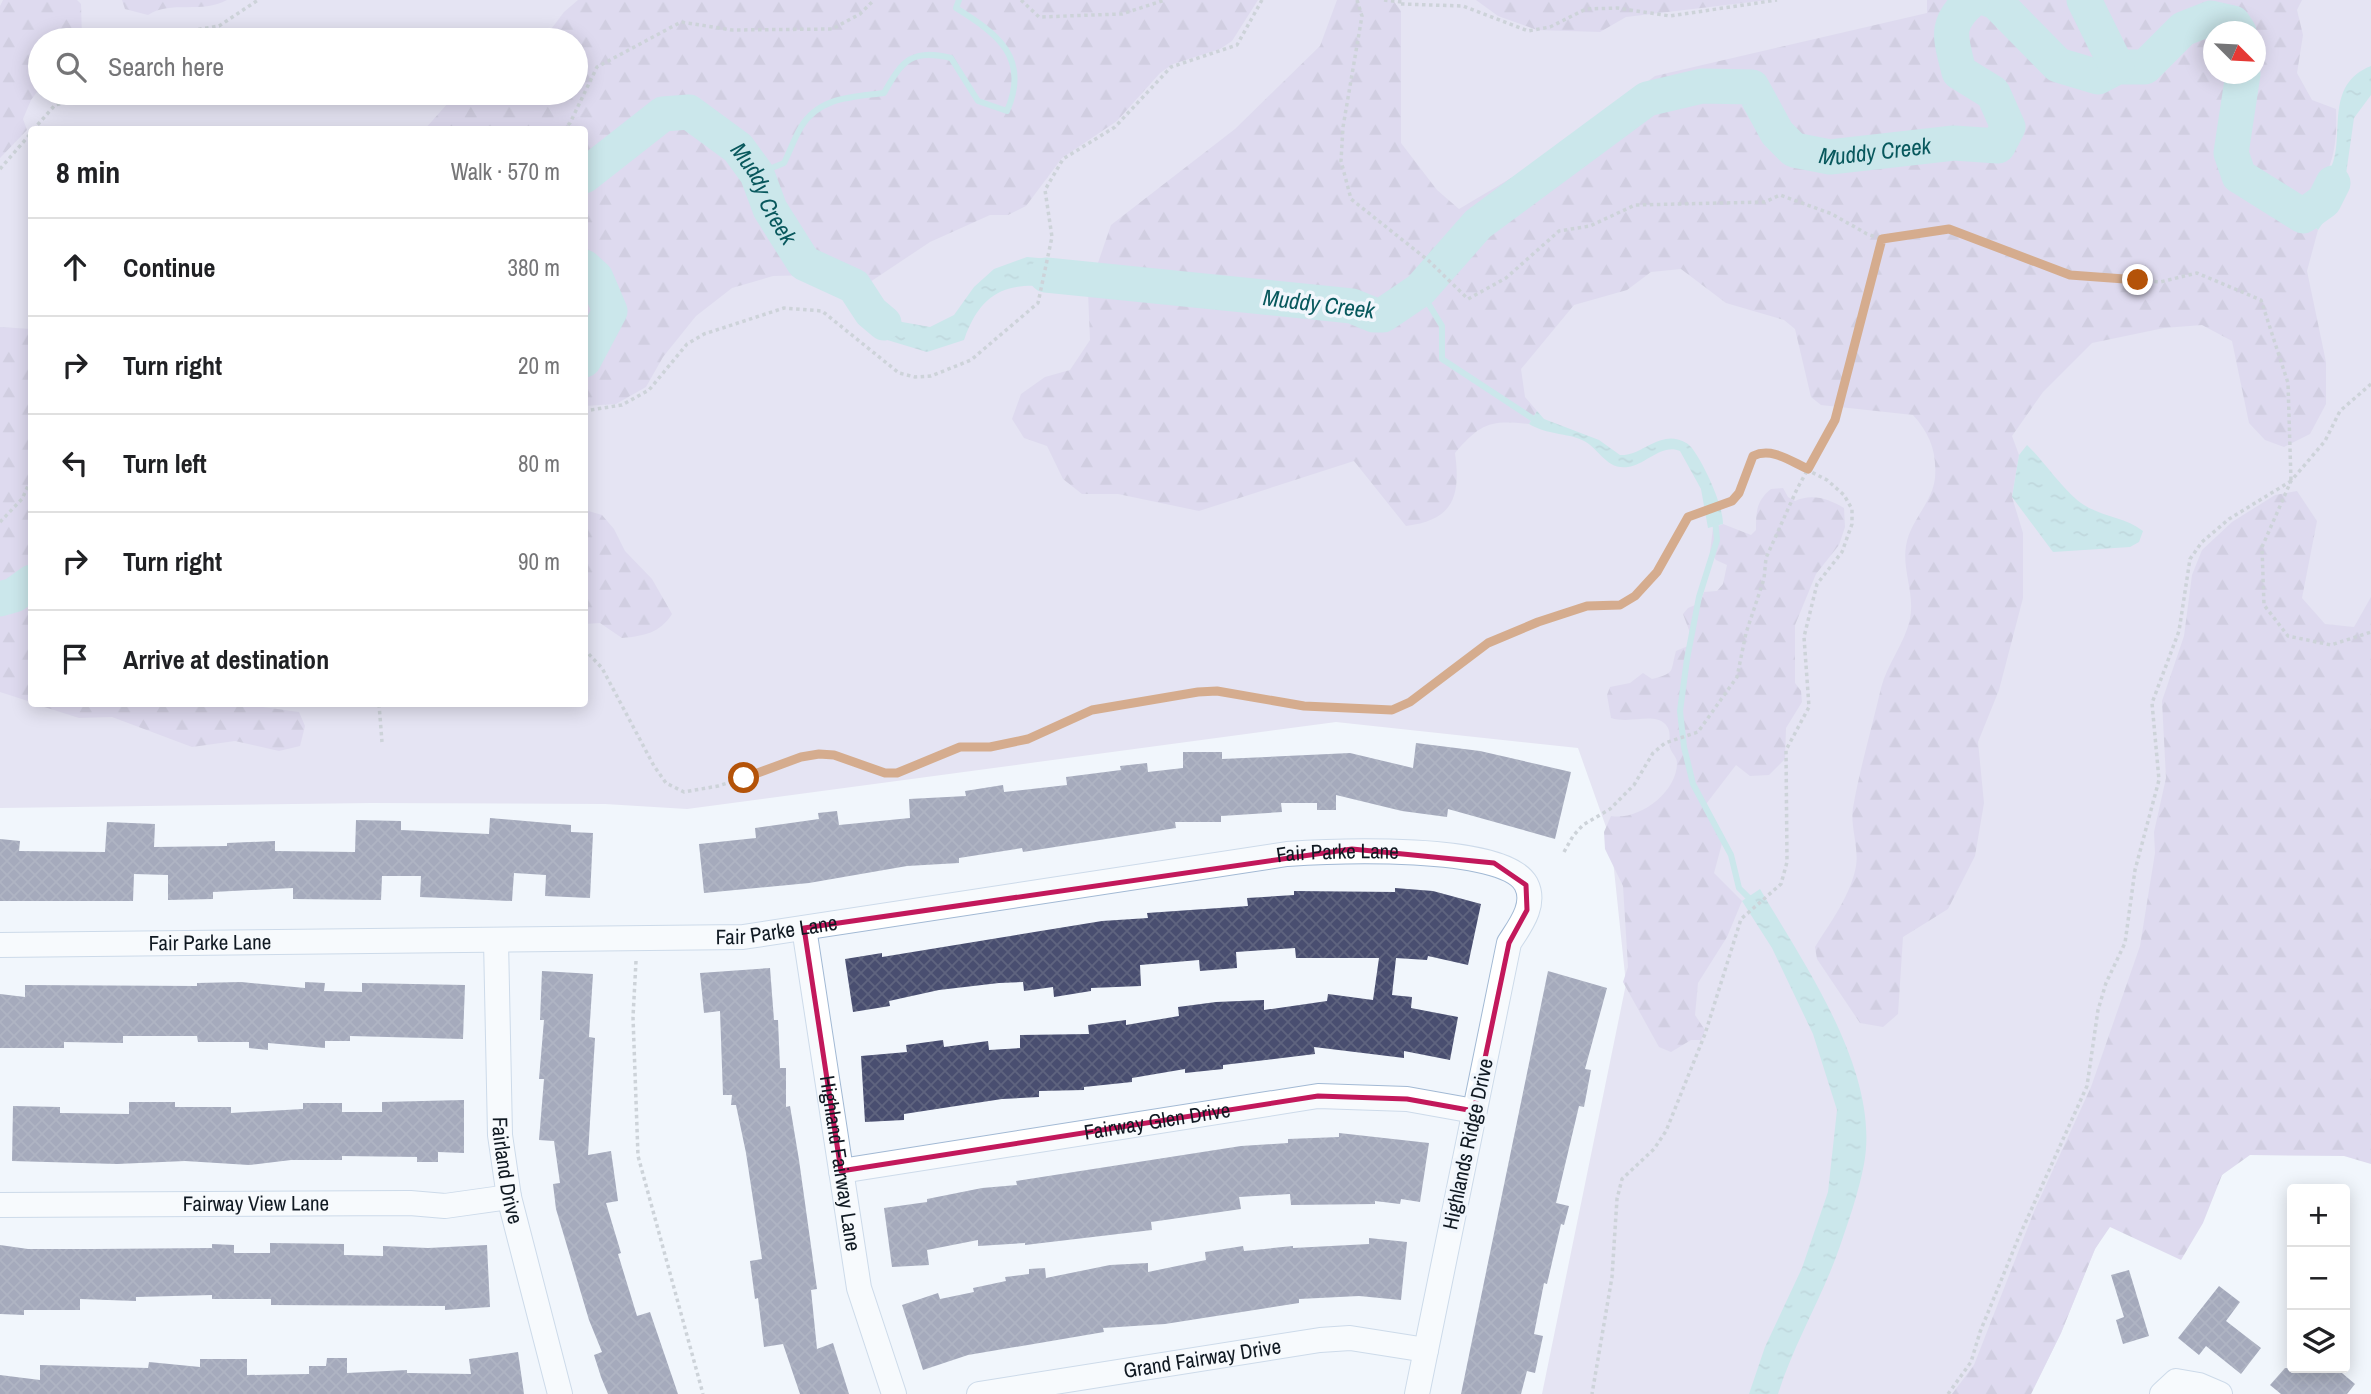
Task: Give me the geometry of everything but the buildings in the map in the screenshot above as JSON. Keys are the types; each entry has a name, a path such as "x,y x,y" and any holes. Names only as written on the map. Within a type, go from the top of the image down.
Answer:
{"street":[{"name":"Fair Parke Lane","path":"0,945 743,937 1287,854 1352,849 1421,853 1494,863 1517,874 1526,885 1529,899"},
{"name":"Highlands Ridge Drive","path":"1417,1394 1509,943 1527,910 1529,899"},
{"name":"Highland Fairway Lane","path":"804,928 859,1288 894,1394"},
{"name":"Fairland Drive","path":"496,940 500,1135 509,1198 560,1394"},
{"name":"Fairway Glen Drive","path":"841,1171 1318,1096 1406,1099 1474,1111"},
{"name":"Fairway View Lane","path":"0,1205 410,1203 445,1206 509,1198"},
{"name":"Grand Fairway Drive","path":"979,1394 1320,1340 1350,1338 1426,1350"},
{"path":"2162,1394 2176,1381 2199,1385 2220,1394"}],"path":[{"path":"207,28 219,26 258,0"},
{"path":"588,86 597,67 681,22 732,30 832,29 860,15 874,0"},
{"path":"1021,0 1039,17 1122,14 1165,0"},
{"path":"588,410 622,405 649,390 687,344 704,334 784,308 822,311 899,373 915,377 931,376 971,360 1038,303 1049,251 1051,219 1045,190 1063,159 1115,127 1153,83 1171,68 1237,45 1262,0"},
{"path":"1357,0 1362,16 1343,127 1341,161 1351,199 1429,261 1468,299 1506,278 1559,231 1590,226 1635,205 1765,202 1780,195 1832,214 1867,234 1882,239 1949,229 2070,275 2160,282 2197,273 2261,300 2288,383 2291,481"},
{"path":"1384,0 1463,6 1528,31 1550,27 1586,9 1617,8 1670,16 1777,0"},
{"path":"36,126 55,105"},
{"path":"567,126 579,105"},
{"path":"0,169 28,136"},
{"path":"1564,852 1583,825 1610,808 1634,785 1653,753 1664,743 1698,732 1737,677 1746,633 1764,579 1766,558 1808,469 1835,420 1882,239"},
{"path":"2371,384 2340,411 2325,441 2291,481 2262,547 2264,605 2288,636 2331,645 2371,632"},
{"path":"588,654 609,680 654,766 666,783 684,792 718,786 801,757 819,754 834,755 885,773 897,773 960,747 990,747 1028,739 1092,710 1198,692 1217,691 1304,706 1392,710 1410,702 1488,643 1538,622 1587,606 1620,605 1635,596 1657,572 1688,517 1723,506 1739,493 1753,456 1763,451 1808,469 1827,480 1844,495 1852,509 1852,524 1842,552 1817,584 1804,637 1809,707 1786,750 1787,862 1781,884 1741,919 1705,1034 1666,1130 1654,1149 1622,1179 1617,1199 1612,1277 1592,1394"},
{"path":"1948,1394 1971,1362 1980,1332 2018,1239 2087,1086 2098,1010 2106,983 2125,943 2135,870 2159,780 2151,703 2179,631 2190,559 2202,542 2229,519 2291,481"},
{"path":"0,522 22,499 28,486"},
{"path":"380,707 382,742"},
{"path":"636,939 633,1017 638,1156 703,1394"}],"highlighted area":[{"path":"1352,849 1494,863 1526,885 1527,910 1509,943 1474,1111 1407,1099 1318,1096 841,1171 804,928"}],"shaded area":[{"path":"0,0 2371,0 2371,776 2095,1249 2061,1333 2031,1394 1542,1394 1626,984 1611,841 1578,748 1336,722 687,809 605,804 371,803 0,808"}],"green space":[{"path":"3,0 77,0 81,4 82,28 28,28 29,105 23,119 27,130 0,158 0,6"},
{"path":"122,0 227,0 207,6 167,8 148,15 125,9"},
{"path":"578,0 1258,0 1232,41 1220,49 1173,64 1160,73 1117,121 1062,158 1026,206 1008,215 990,215 930,242 870,282 837,292 812,275 773,276 732,288 696,316 663,357 646,387 616,404 588,406 588,126 428,126 446,105 588,105 588,28 552,28"},
{"path":"1337,0 1393,0 1401,11 1401,143 1437,190 1459,209 1545,158 1655,76 1927,13 1927,0 2302,0 2297,10 2303,35 2297,73 2312,100 2336,109 2335,141 2330,166 2303,216 2318,230 2307,271 2326,362 2326,404 2310,434 2284,447 2265,440 2249,423 2232,341 2202,325 2164,328 2092,343 2043,392 2012,436 2019,455 2012,497 2023,533 2023,598 1999,690 1978,742 1984,803 1975,856 1948,909 1903,937 1898,1014 1883,1027 1860,1023 1817,959 1815,947 1850,888 1857,859 1852,815 1856,793 1884,679 1910,619 1906,546 1935,478 1935,460 1924,429 1913,415 1821,405 1811,397 1795,329 1784,320 1726,303 1681,269 1651,272 1627,290 1574,305 1521,369 1525,397 1537,411 1529,424 1495,424 1472,435 1455,453 1455,494 1450,504 1444,512 1422,523 1406,526 1354,461 1199,511 1118,494 1082,494 1063,479 1047,446 1024,438 1012,419 1021,394 1045,377 1070,370 1090,340 1088,292 1111,225 1235,129 1320,46"},
{"path":"1476,0 1768,0 1626,17 1600,32 1537,30 1498,16"},
{"path":"0,327 28,329 28,701 0,692"},
{"path":"1783,488 1788,497 1795,501 1808,497 1820,498 1844,508 1845,527 1839,545 1816,574 1795,625 1795,683 1801,691 1802,702 1786,728 1785,759 1769,775 1750,776 1736,765 1703,808 1714,828 1724,836 1714,873 1742,901 1727,937 1698,983 1695,1015 1705,1030 1701,1040 1691,1040 1671,1052 1659,1047 1623,982 1628,967 1623,886 1605,849 1604,832 1611,816 1633,814 1654,803 1670,785 1677,761 1670,748 1669,732 1664,723 1653,719 1611,718 1607,695 1610,687 1630,683 1643,673 1652,679 1671,671 1676,651 1688,646 1692,638 1683,614 1688,608 1700,603 1704,592 1717,591 1723,584 1727,565 1716,560 1710,552 1713,528 1723,524 1751,535 1756,530 1757,512 1762,498 1771,489"},
{"path":"2297,491 2317,521 2302,598 2325,624 2354,627 2371,597 2371,1164 2344,1156 2250,1155 2222,1175 2203,1223 2181,1260 2110,1227 2095,1249 2061,1333 2031,1394 1952,1394 1974,1365 2035,1209 2091,1087 2140,946 2155,853 2154,832 2166,778 2162,701 2184,636 2192,575 2202,550 2232,522 2275,495"},
{"path":"588,511 602,515 614,529 625,551 652,579 672,614 657,629 644,635 622,638 600,623 588,624"},
{"path":"44,707 263,707 299,712 305,726 300,746 279,751 235,741 192,747 112,717 79,718"}],"water":[{"path":"2371,66 2371,95 2354,118 2345,181 2331,211 2318,230 2303,216 2331,168 2337,141 2341,98 2356,74"},
{"path":"1027,257 1095,263 1088,292 1030,286 998,293 985,303 974,318 964,340 927,352 884,339 837,292 870,282 891,320 930,327 954,315 974,287 994,269"},
{"path":"1537,411 1544,419 1599,440 1620,455 1666,439 1677,439 1686,443 1696,454 1712,484 1723,524 1708,528 1701,489 1680,451 1667,450 1634,465 1620,467 1608,462 1582,440 1529,424"},
{"path":"2027,445 2069,493 2084,505 2143,531 2139,542 2130,547 2053,552 2012,497 2019,455"},
{"path":"1760,889 1835,1020 1861,1093 1866,1129 1864,1164 1847,1226 1778,1394 1749,1394 1765,1347 1802,1268 1828,1192 1837,1110 1813,1034 1772,948 1742,901"}],"waterway":[{"path":"757,174 784,163 801,127 817,110 837,100 884,93 903,65 918,56 951,58 978,101 1007,111 1015,76 1012,62 997,38 956,8 959,0"},
{"name":"Muddy Creek","path":"1046,275 1352,306 1374,315 1383,315 1420,290 1478,224 1647,99 1702,86 1752,87 1777,133 1794,150 1830,157 1954,143 1998,146 2008,127 1993,93 1959,72 1952,41 1953,25 1972,0"},
{"name":"Muddy Creek","path":"1990,0 1996,2 2058,65 2098,77 2117,67 2145,67 2183,29 2203,21"},
{"path":"2084,0 2117,67"},
{"name":"Muddy Creek","path":"2203,21 2211,18 2224,21"},
{"name":"Muddy Creek","path":"2241,84 2231,153 2239,176 2303,216 2324,201 2333,183"},
{"name":"Muddy Creek","path":"588,173 663,114 689,112 738,148 757,174 770,209 804,263 854,286 871,312 884,323"},
{"name":"Muddy Creek","path":"588,271 596,278 610,311 588,352"},
{"path":"1420,290 1442,326 1442,359 1538,422"},
{"path":"1715,519 1717,540 1699,597 1680,711 1684,747 1693,784 1731,855 1739,888 1753,902"},
{"name":"Muddy Creek","path":"0,599 14,595 28,585"}],"route":[{"path":"744,778 801,757 819,754 834,755 885,773 897,773 960,747 990,747 1028,739 1092,710 1198,692 1217,691 1304,706 1392,710 1410,702 1488,643 1538,622 1587,606 1620,605 1635,596 1657,572 1688,517 1723,506 1739,493 1746,466 1753,456 1763,451 1774,453 1808,469 1835,420 1842,384 1859,334 1867,290 1882,239 1949,229 2070,275 2138,280"}]}
